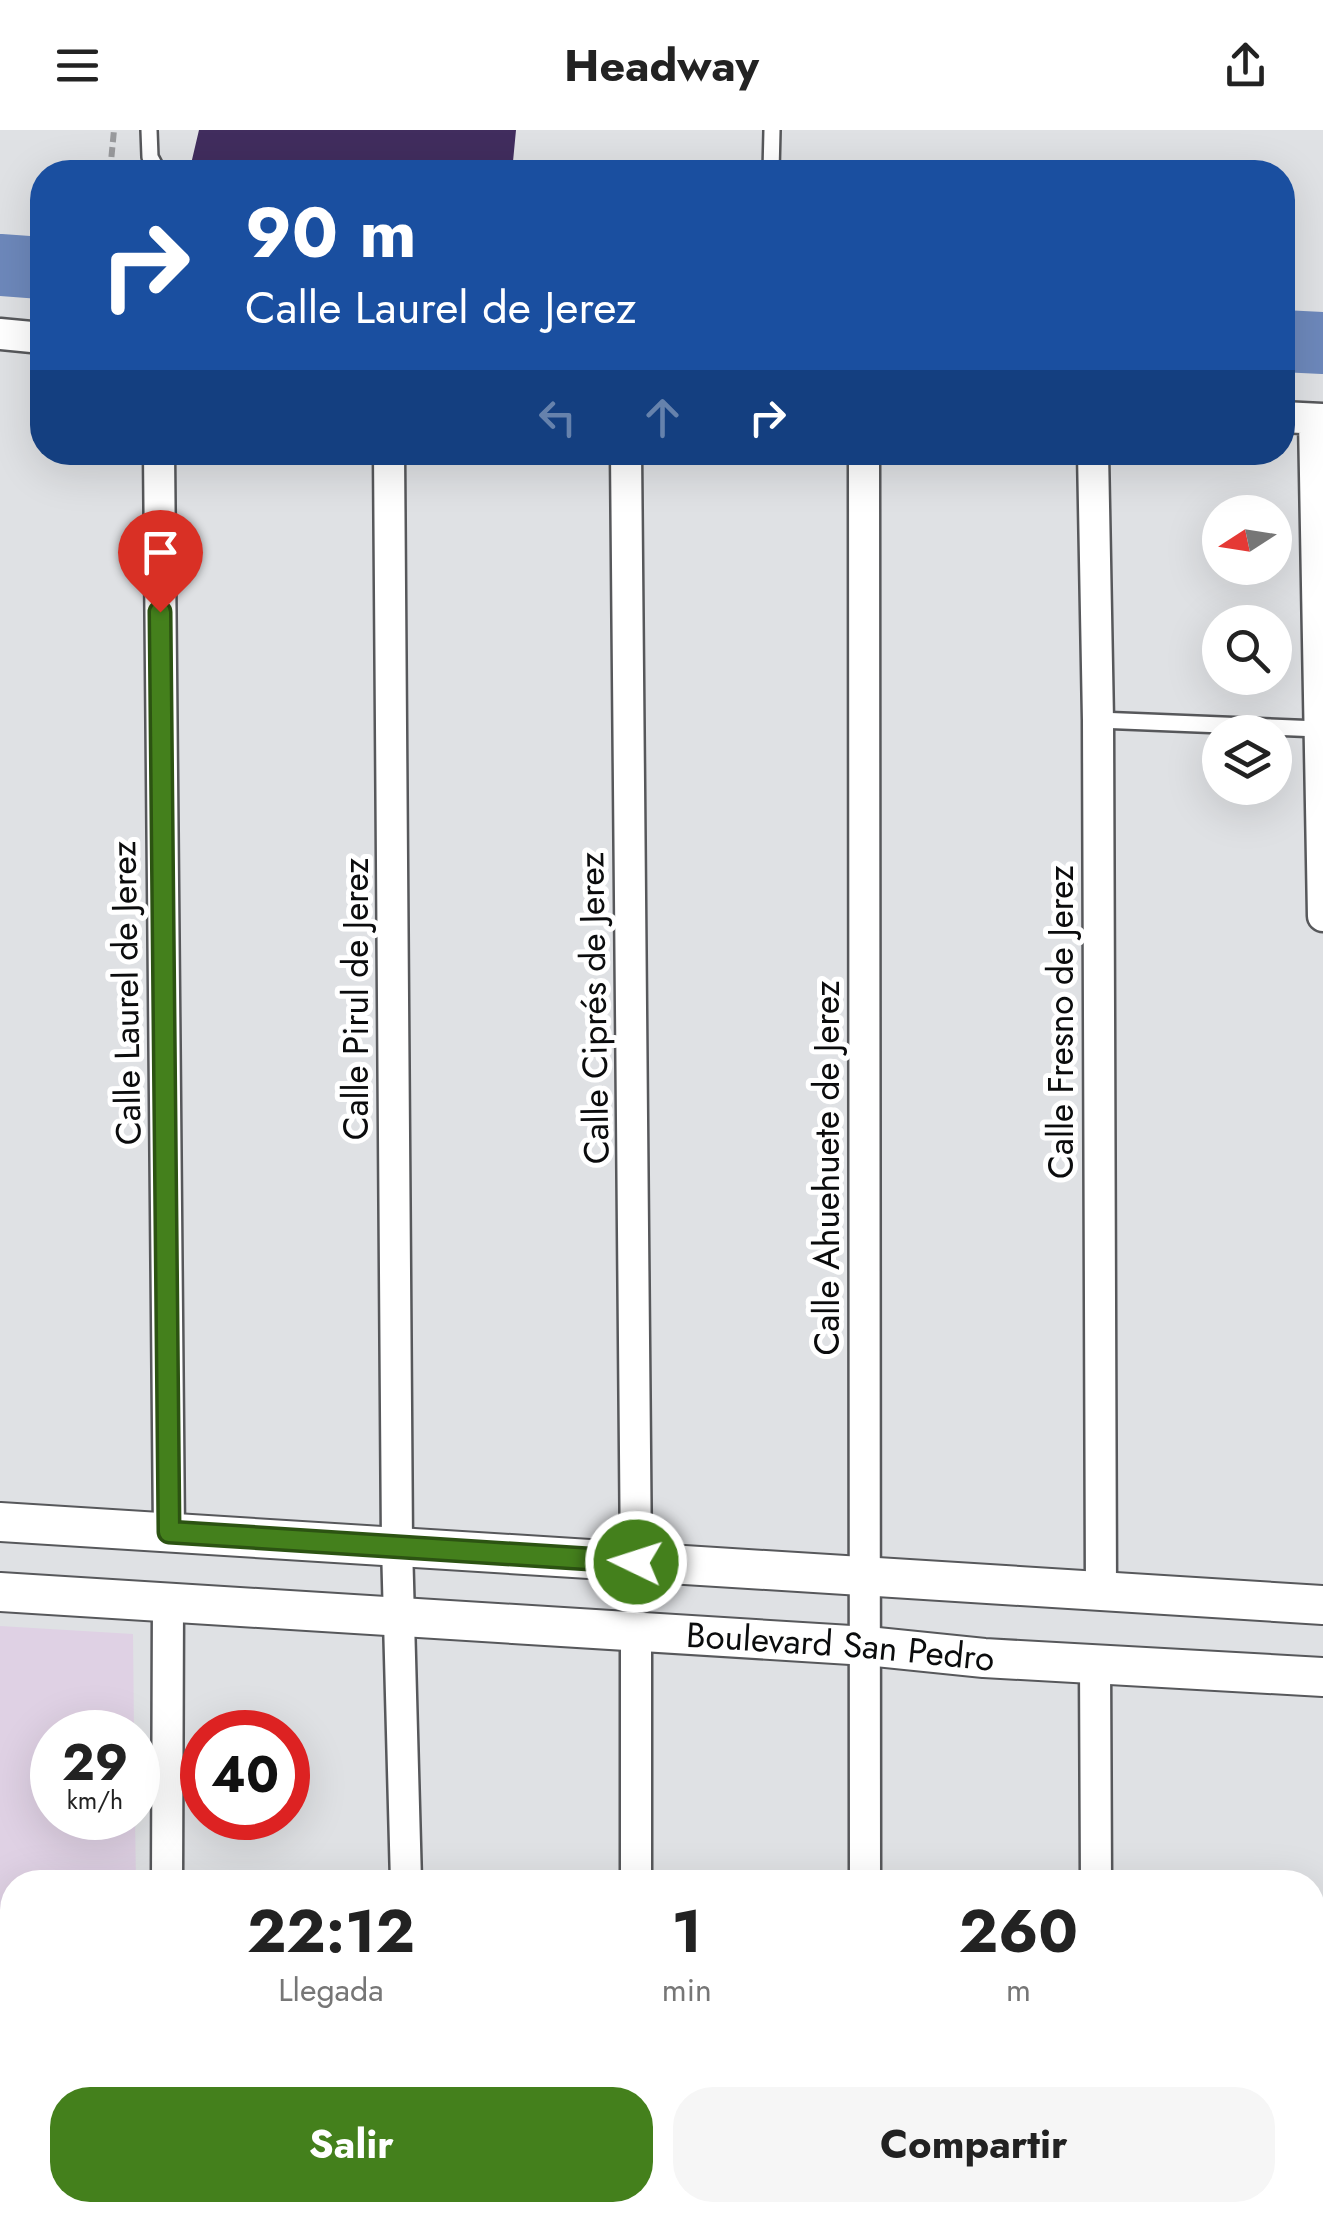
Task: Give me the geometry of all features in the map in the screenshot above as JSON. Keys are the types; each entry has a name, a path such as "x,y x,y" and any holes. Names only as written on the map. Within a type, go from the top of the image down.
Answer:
{"street":[{"path":"0,334 30,337"},
{"path":"1319,419 1323,916"},
{"name":"Calle Laurel de Jerez","path":"159,465 169,1532"},
{"name":"Calle Pirul de Jerez","path":"390,465 397,1545 406,1870"},
{"name":"Calle Ciprés de Jerez","path":"626,465 636,1562"},
{"name":"Calle Ahuehuete de Jerez","path":"864,465 865,1870"},
{"name":"Calle Fresno de Jerez","path":"1093,465 1098,720 1100,1592"},
{"name":"Boulevard San Pedro","path":"0,1522 1323,1605"},
{"name":"Boulevard San Pedro","path":"0,1592 867,1646 984,1658 1323,1676"},
{"path":"166,1870 168,1602"},
{"path":"636,1633 636,1870"},
{"path":"1095,1664 1096,1870"}],"lane":[{"path":"148,130 151,160"},
{"path":"771,160 772,130"},
{"path":"1098,720 1320,729"}],"path":[{"path":"111,160 114,130"}],"shaded area":[{"path":"0,1626 133,1634 134,1710 30,1710 30,1840 135,1840 136,1870 0,1870"}],"building":[{"path":"199,130 516,130 513,160 192,160"}],"waterway":[{"path":"0,265 30,267"},
{"path":"1295,342 1323,343"}],"route":[{"path":"160,612 169,1532 636,1562"}]}
